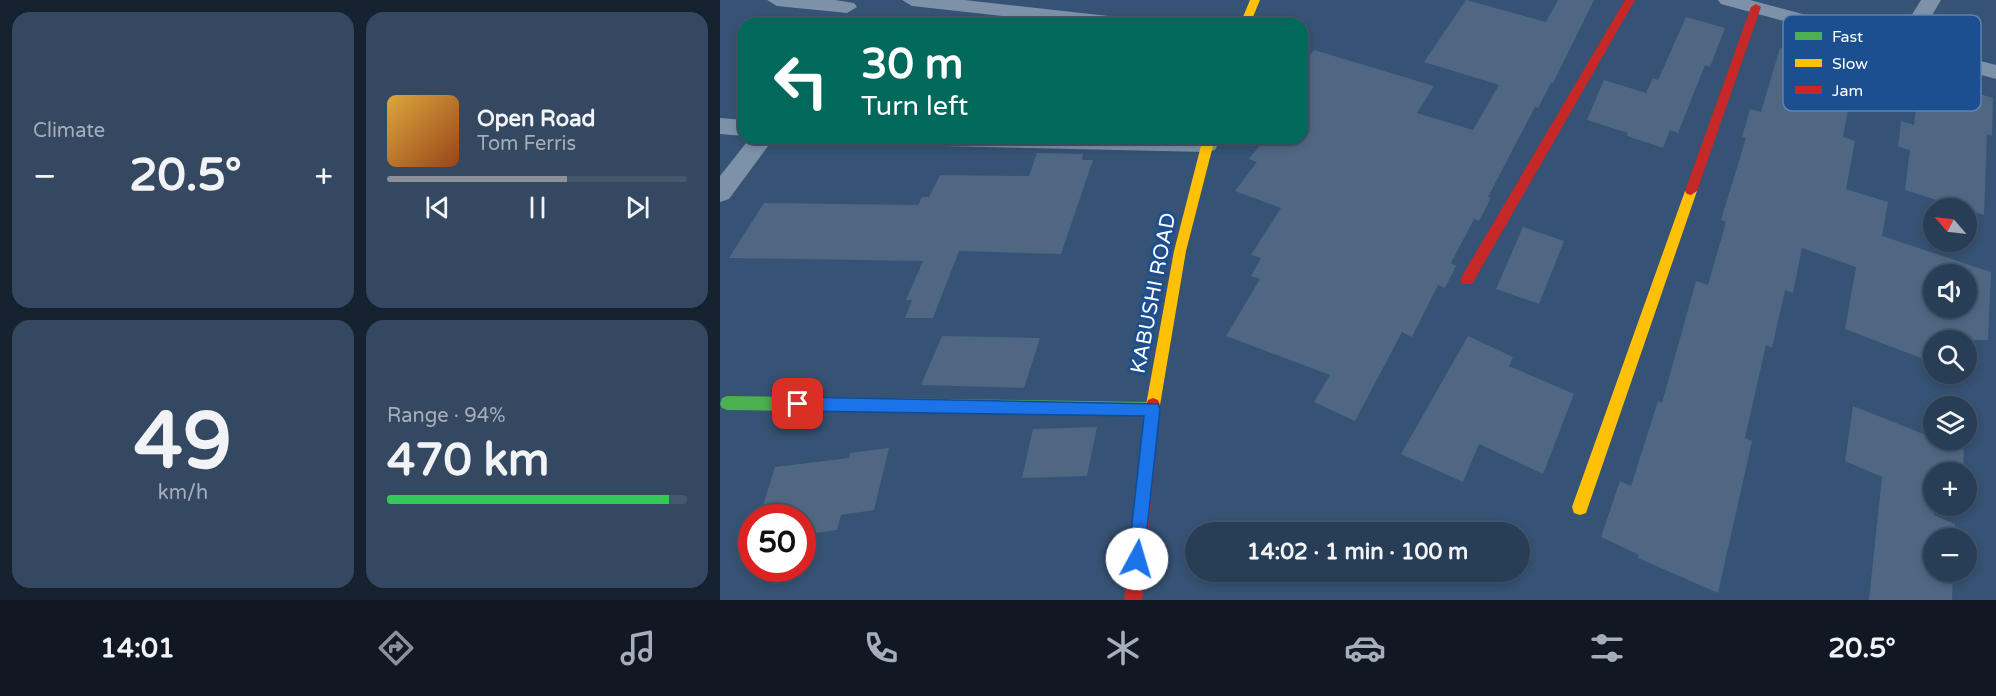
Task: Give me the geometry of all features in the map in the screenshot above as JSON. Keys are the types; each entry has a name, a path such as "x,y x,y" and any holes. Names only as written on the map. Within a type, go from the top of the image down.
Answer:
{"street":[{"path":"777,0 845,10"},
{"path":"912,0 1073,18"},
{"path":"1248,18 1255,0"},
{"path":"1467,280 1629,0"},
{"path":"1728,0 1786,15"},
{"path":"1921,15 1930,0"},
{"path":"1580,507 1756,7"},
{"path":"1981,68 1996,72"},
{"path":"720,126 738,128"},
{"path":"720,193 758,144"},
{"name":"KABUSHI ROAD","path":"1133,600 1152,409 1180,250 1207,144"},
{"path":"727,403 1152,409"}],"building":[{"path":"1466,0 1546,22 1558,0 1594,0 1553,83 1538,108 1535,107 1488,197 1491,198 1479,221 1474,219 1451,263 1456,266 1445,288 1438,285 1412,337 1402,332 1355,421 1314,402 1330,375 1226,336 1260,279 1251,276 1261,258 1251,255 1281,208 1235,191 1257,162 1249,159 1261,144 1308,144 1308,56 1314,50 1434,86 1417,113 1473,130 1499,85 1424,62"},
{"path":"1686,17 1725,28 1710,67 1705,65 1678,133 1670,130 1663,148 1627,136 1628,133 1587,120 1604,80 1646,93 1653,78 1658,80"},
{"path":"1780,48 1783,49 1783,111 1848,111 1843,137 1855,141 1846,189 1888,202 1882,236 1923,250 1923,252 1930,252 1967,264 1923,264 1923,318 1977,318 1977,267 1991,272 1988,340 1977,340 1977,330 1923,330 1923,359 1845,329 1856,267 1802,248 1793,293 1785,290 1772,348 1766,345 1745,438 1752,441 1718,593 1638,558 1639,555 1601,537 1620,481 1631,486 1658,401 1662,403 1696,281 1708,285 1726,222 1721,220 1746,138 1742,137 1750,109 1761,112"},
{"path":"1981,94 1993,98 1992,136 1987,134 1984,215 1977,213 1977,198 1930,198 1905,190 1910,150 1898,147 1901,121 1914,125 1916,111 1981,111"},
{"path":"1037,153 1083,154 1082,160 1093,160 1061,254 959,251 933,318 905,318 912,300 906,300 923,261 729,258 764,203 918,205 922,197 929,197 940,175 1029,176"},
{"path":"1523,227 1564,241 1539,304 1496,289"},
{"path":"942,336 1040,338 1024,388 921,385"},
{"path":"1468,336 1513,357 1509,366 1574,394 1543,474 1479,444 1463,482 1401,454"},
{"path":"1853,406 1923,434 1923,450 1964,450 1963,462 1923,462 1923,516 1936,516 1955,524 1955,528 1923,528 1923,582 1953,582 1952,600 1869,600 1882,477 1845,461"},
{"path":"1097,427 1087,476 1022,478 1033,429"},
{"path":"889,448 874,510 841,515 837,530 816,533 816,504 763,504 775,467 849,458 850,453"}],"traffic: fast":[{"path":"727,403 1152,409"}],"traffic: slow":[{"path":"1248,18 1255,0"},
{"path":"1153,405 1180,251 1207,144"},
{"path":"1580,507 1691,191"}],"traffic: jam":[{"path":"1467,280 1630,0"},
{"path":"1691,191 1756,7"},
{"path":"1133,600 1153,405"}],"route":[{"path":"798,404 1152,409 1137,559"}]}
